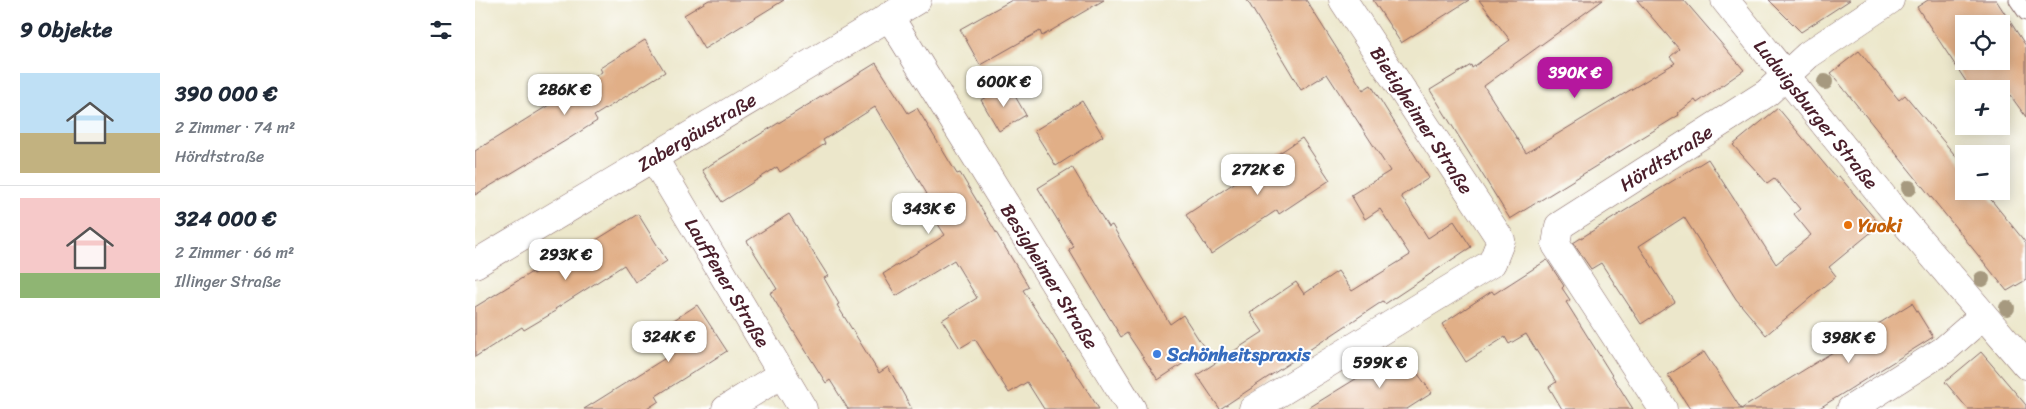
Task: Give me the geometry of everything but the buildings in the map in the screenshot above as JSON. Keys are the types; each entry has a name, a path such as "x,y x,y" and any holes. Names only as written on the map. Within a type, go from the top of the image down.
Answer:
{"street":[{"name":"Zabergäustraße","path":"475,264 917,0"},
{"name":"Bietigheimer Straße","path":"1253,409 1492,263 1501,240 1343,0"},
{"name":"Ludwigsburger Straße","path":"1725,0 1888,203 1983,316 2022,353"},
{"name":"Hördtstraße","path":"1663,409 1556,244 1559,226 1767,93 1808,55 1890,0"},
{"name":"Besigheimer Straße","path":"889,16 1133,409"},
{"name":"Lauffener Straße","path":"653,157 803,409"},
{"path":"1851,409 1944,350 1983,316"},
{"path":"727,409 782,374"}],"lane":[{"path":"2017,0 2026,13"}],"place":[{"name":"Yuoki","path":"1848,225"},
{"name":"Schönheitspraxis","path":"1157,354"}]}
